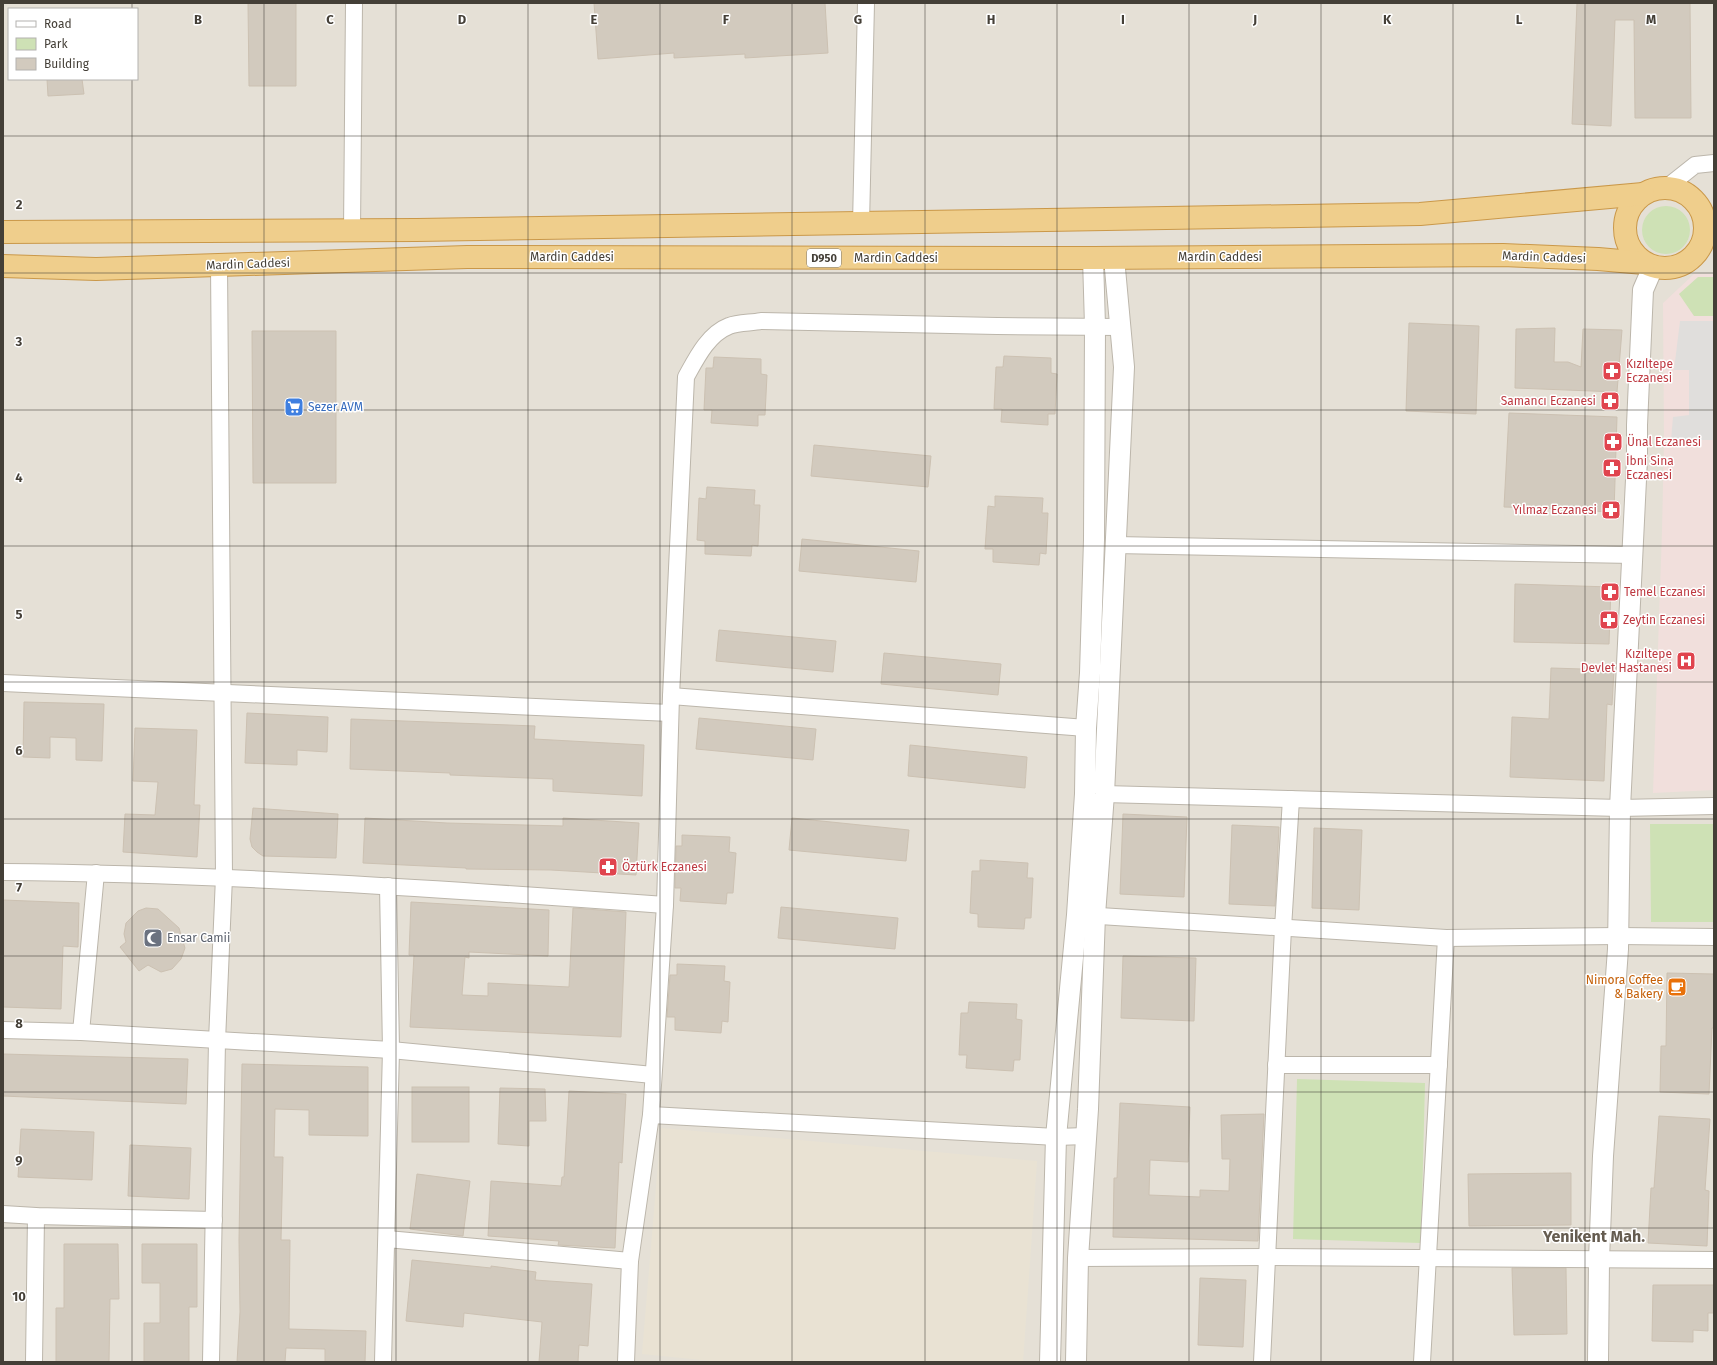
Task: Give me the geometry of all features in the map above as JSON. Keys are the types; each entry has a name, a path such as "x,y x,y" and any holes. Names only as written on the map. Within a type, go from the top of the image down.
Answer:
{"highway":[{"path":"1649,265 1637,257 1630,248 1625,236 1625,224 1628,212 1634,202 1643,194 1654,189 1676,190 1714,196"},
{"path":"1676,190 1694,200 1702,210 1706,223 1705,236 1700,249 1692,259 1680,266"},
{"path":"3,232 352,231 1420,214 1643,194"},
{"name":"Mardin Caddesi","path":"3,266 96,269 467,257 1114,258 1503,255 1598,259 1649,265 1666,269 1714,259"}],"street":[{"path":"352,231 354,3"},
{"path":"861,224 866,3"},
{"path":"1676,190 1695,165 1714,163"},
{"path":"1076,1362 1078,1258 1086,1136 1085,794 1086,728 1090,673 1094,540 1096,326 1093,258"},
{"path":"1050,1362 1056,1136 1104,794 1124,367 1114,258"},
{"path":"211,1362 217,1041 224,877 219,265"},
{"path":"1598,1362 1599,1260 1603,1156 1618,936 1620,808 1633,555 1643,290 1649,265"},
{"path":"626,1362 630,1261 651,1114 664,905 670,713 686,377 702,348 716,335 729,326 760,321 1120,327"},
{"path":"1115,545 1633,555"},
{"path":"3,683 670,713"},
{"path":"671,696 1086,728"},
{"path":"1104,794 1620,808 1714,806"},
{"path":"1262,1362 1283,928 1291,799"},
{"path":"3,872 224,877 388,886 664,905"},
{"path":"81,1032 96,873"},
{"path":"383,1362 392,1050 388,886"},
{"path":"1086,915 1446,938 1618,936 1714,937"},
{"path":"1422,1362 1446,938"},
{"path":"3,1030 81,1032 392,1050 653,1075"},
{"path":"1276,1065 1439,1064"},
{"path":"651,1114 1056,1136 1086,1136"},
{"path":"3,1214 214,1220"},
{"path":"34,1362 36,1216"},
{"path":"387,1239 630,1261"},
{"path":"1078,1258 1267,1257 1714,1260"}],"shaded area":[{"path":"3,3 1714,3 1714,1362 3,1362"},
{"name":"Kızıltepe Devlet Hastanesi","path":"1694,274 1714,274 1714,790 1653,793 1664,441 1663,303"},
{"path":"1680,321 1714,321 1714,440 1671,440 1673,417 1689,415 1689,370 1674,370"},
{"path":"661,1128 1037,1161 1023,1362 722,1362 642,1354"}],"green space":[{"path":"1661,206 1671,206 1683,213 1690,225 1690,235 1683,247 1671,254 1661,254 1653,250 1646,243 1642,235 1642,225 1646,217 1653,210"},
{"path":"1698,277 1714,277 1714,316 1694,316 1679,294"},
{"path":"1650,824 1714,824 1714,922 1651,922"},
{"path":"1297,1079 1425,1083 1421,1243 1293,1239"}],"building":[{"path":"248,3 296,3 296,86 249,86"},
{"path":"594,3 825,3 828,53 745,58 745,54 674,58 674,53 598,59"},
{"path":"1577,3 1690,3 1691,118 1635,118 1634,20 1615,20 1611,126 1572,124"},
{"path":"47,80 82,80 84,94 48,96"},
{"path":"1409,323 1479,326 1476,414 1406,411"},
{"path":"1555,328 1554,362 1568,362 1581,367 1583,329 1622,330 1617,392 1515,388 1516,329"},
{"name":"Sezer AVM","path":"252,331 336,331 336,483 253,483"},
{"path":"1004,356 1051,358 1051,373 1057,374 1055,414 1048,414 1048,425 1001,422 1002,409 994,409 996,367 1003,367"},
{"path":"714,357 761,359 761,374 767,375 765,415 758,415 758,426 711,423 712,410 704,410 706,368 713,368"},
{"path":"1509,413 1617,417 1614,512 1504,507"},
{"path":"814,445 931,456 928,487 811,476"},
{"path":"707,487 755,490 754,505 760,505 758,546 752,545 751,556 705,554 705,541 697,540 699,498 706,499"},
{"path":"995,496 1043,498 1042,513 1048,513 1046,554 1040,553 1039,565 993,562 993,549 985,549 988,506 995,507"},
{"path":"802,539 919,551 916,582 799,571"},
{"path":"1515,584 1611,587 1609,644 1514,642"},
{"path":"719,630 836,641 833,672 716,661"},
{"path":"884,653 1001,664 998,695 881,684"},
{"path":"1551,668 1614,670 1612,705 1607,704 1604,781 1510,777 1512,717 1549,719"},
{"path":"24,702 104,704 102,761 76,760 76,738 50,737 50,758 23,757"},
{"path":"247,713 328,717 327,752 297,750 297,765 245,763"},
{"path":"699,718 816,729 813,760 696,749"},
{"path":"351,719 535,726 534,739 644,745 642,796 553,791 553,779 350,769"},
{"path":"135,728 197,730 194,805 200,805 197,857 123,852 125,814 155,815 158,782 133,781"},
{"path":"910,745 1027,757 1025,788 908,776"},
{"path":"253,808 338,814 336,858 263,856 252,847 250,839"},
{"path":"1123,814 1187,817 1184,897 1120,894"},
{"path":"365,818 447,823 563,826 563,818 639,823 636,875 551,870 466,869 363,863"},
{"path":"792,818 909,830 906,861 789,850"},
{"path":"1232,825 1279,827 1275,906 1229,904"},
{"path":"1314,828 1362,830 1359,910 1312,908"},
{"path":"682,835 730,837 729,852 736,853 733,893 727,893 726,904 680,901 681,888 675,888 676,846 682,846"},
{"path":"980,860 1028,863 1027,878 1033,878 1031,918 1025,918 1024,929 978,927 978,914 970,913 972,871 980,871"},
{"path":"3,900 79,903 78,947 63,946 61,1009 3,1007"},
{"path":"411,902 549,910 548,956 469,952 469,958 465,957 462,995 488,996 488,983 569,987 573,908 626,912 621,1037 410,1027 414,955 409,955"},
{"path":"781,907 898,918 895,949 778,938"},
{"name":"Ensar Camii","path":"146,908 158,909 179,928 185,948 181,959 172,969 161,972 148,965 139,971 120,947 126,942 124,934 126,923 138,911"},
{"path":"1123,956 1196,958 1194,1021 1121,1018"},
{"path":"677,964 725,966 724,981 730,982 728,1022 722,1021 721,1033 675,1030 675,1017 667,1017 670,975 677,975"},
{"path":"1667,973 1714,974 1714,1028 1712,1028 1709,1094 1660,1092 1661,1046 1666,1046"},
{"path":"969,1002 1017,1004 1016,1019 1022,1020 1020,1060 1014,1060 1013,1071 966,1068 967,1055 959,1055 961,1013 968,1013"},
{"path":"3,1054 188,1059 186,1104 3,1096"},
{"path":"242,1064 368,1067 368,1136 309,1135 309,1110 275,1109 274,1157 283,1157 281,1240 290,1240 289,1329 366,1331 365,1362 325,1362 325,1349 286,1348 285,1362 237,1362 240,1312 239,1240"},
{"path":"412,1087 469,1087 469,1142 412,1142"},
{"path":"500,1088 545,1089 546,1121 529,1121 529,1146 498,1144"},
{"path":"569,1091 626,1094 622,1163 619,1162 615,1248 558,1245 559,1241 488,1236 491,1181 561,1186 562,1177 564,1177"},
{"path":"1120,1103 1190,1107 1188,1162 1150,1160 1149,1195 1200,1197 1200,1190 1229,1191 1230,1159 1222,1159 1221,1115 1264,1114 1258,1241 1113,1237 1114,1178 1117,1178"},
{"path":"1659,1116 1710,1119 1705,1190 1709,1191 1707,1246 1648,1243 1651,1188 1654,1188"},
{"path":"21,1129 94,1132 92,1180 18,1177"},
{"path":"130,1145 191,1148 189,1199 128,1196"},
{"path":"1571,1173 1571,1225 1469,1226 1468,1174"},
{"path":"417,1174 470,1181 463,1236 410,1229"},
{"path":"64,1244 118,1244 119,1299 110,1299 109,1362 56,1362 56,1308 64,1308"},
{"path":"142,1244 197,1244 197,1307 189,1307 189,1362 144,1362 144,1323 160,1323 160,1283 142,1283"},
{"path":"412,1260 491,1268 491,1266 536,1272 535,1280 592,1284 588,1346 579,1345 578,1362 539,1362 542,1322 464,1313 463,1327 406,1321"},
{"path":"1512,1268 1566,1268 1567,1334 1514,1335"},
{"path":"1200,1278 1246,1280 1243,1347 1198,1345"},
{"path":"1653,1285 1714,1285 1714,1313 1708,1313 1708,1331 1693,1330 1693,1342 1652,1341"}],"place":[{"name":"Kızıltepe Eczanesi","path":"1612,371"},
{"name":"Samancı Eczanesi","path":"1610,401"},
{"name":"Sezer AVM","path":"294,407"},
{"name":"Ünal Eczanesi","path":"1613,442"},
{"name":"İbni Sina Eczanesi","path":"1612,468"},
{"name":"Yılmaz Eczanesi","path":"1611,510"},
{"name":"Temel Eczanesi","path":"1610,592"},
{"name":"Zeytin Eczanesi","path":"1609,620"},
{"name":"Kızıltepe Devlet Hastanesi","path":"1686,661"},
{"name":"Öztürk Eczanesi","path":"608,867"},
{"name":"Ensar Camii","path":"153,938"},
{"name":"Nimora Coffee & Bakery","path":"1677,987"}],"district":[{"name":"Yenikent Mah.","path":"1594,1236"}]}
